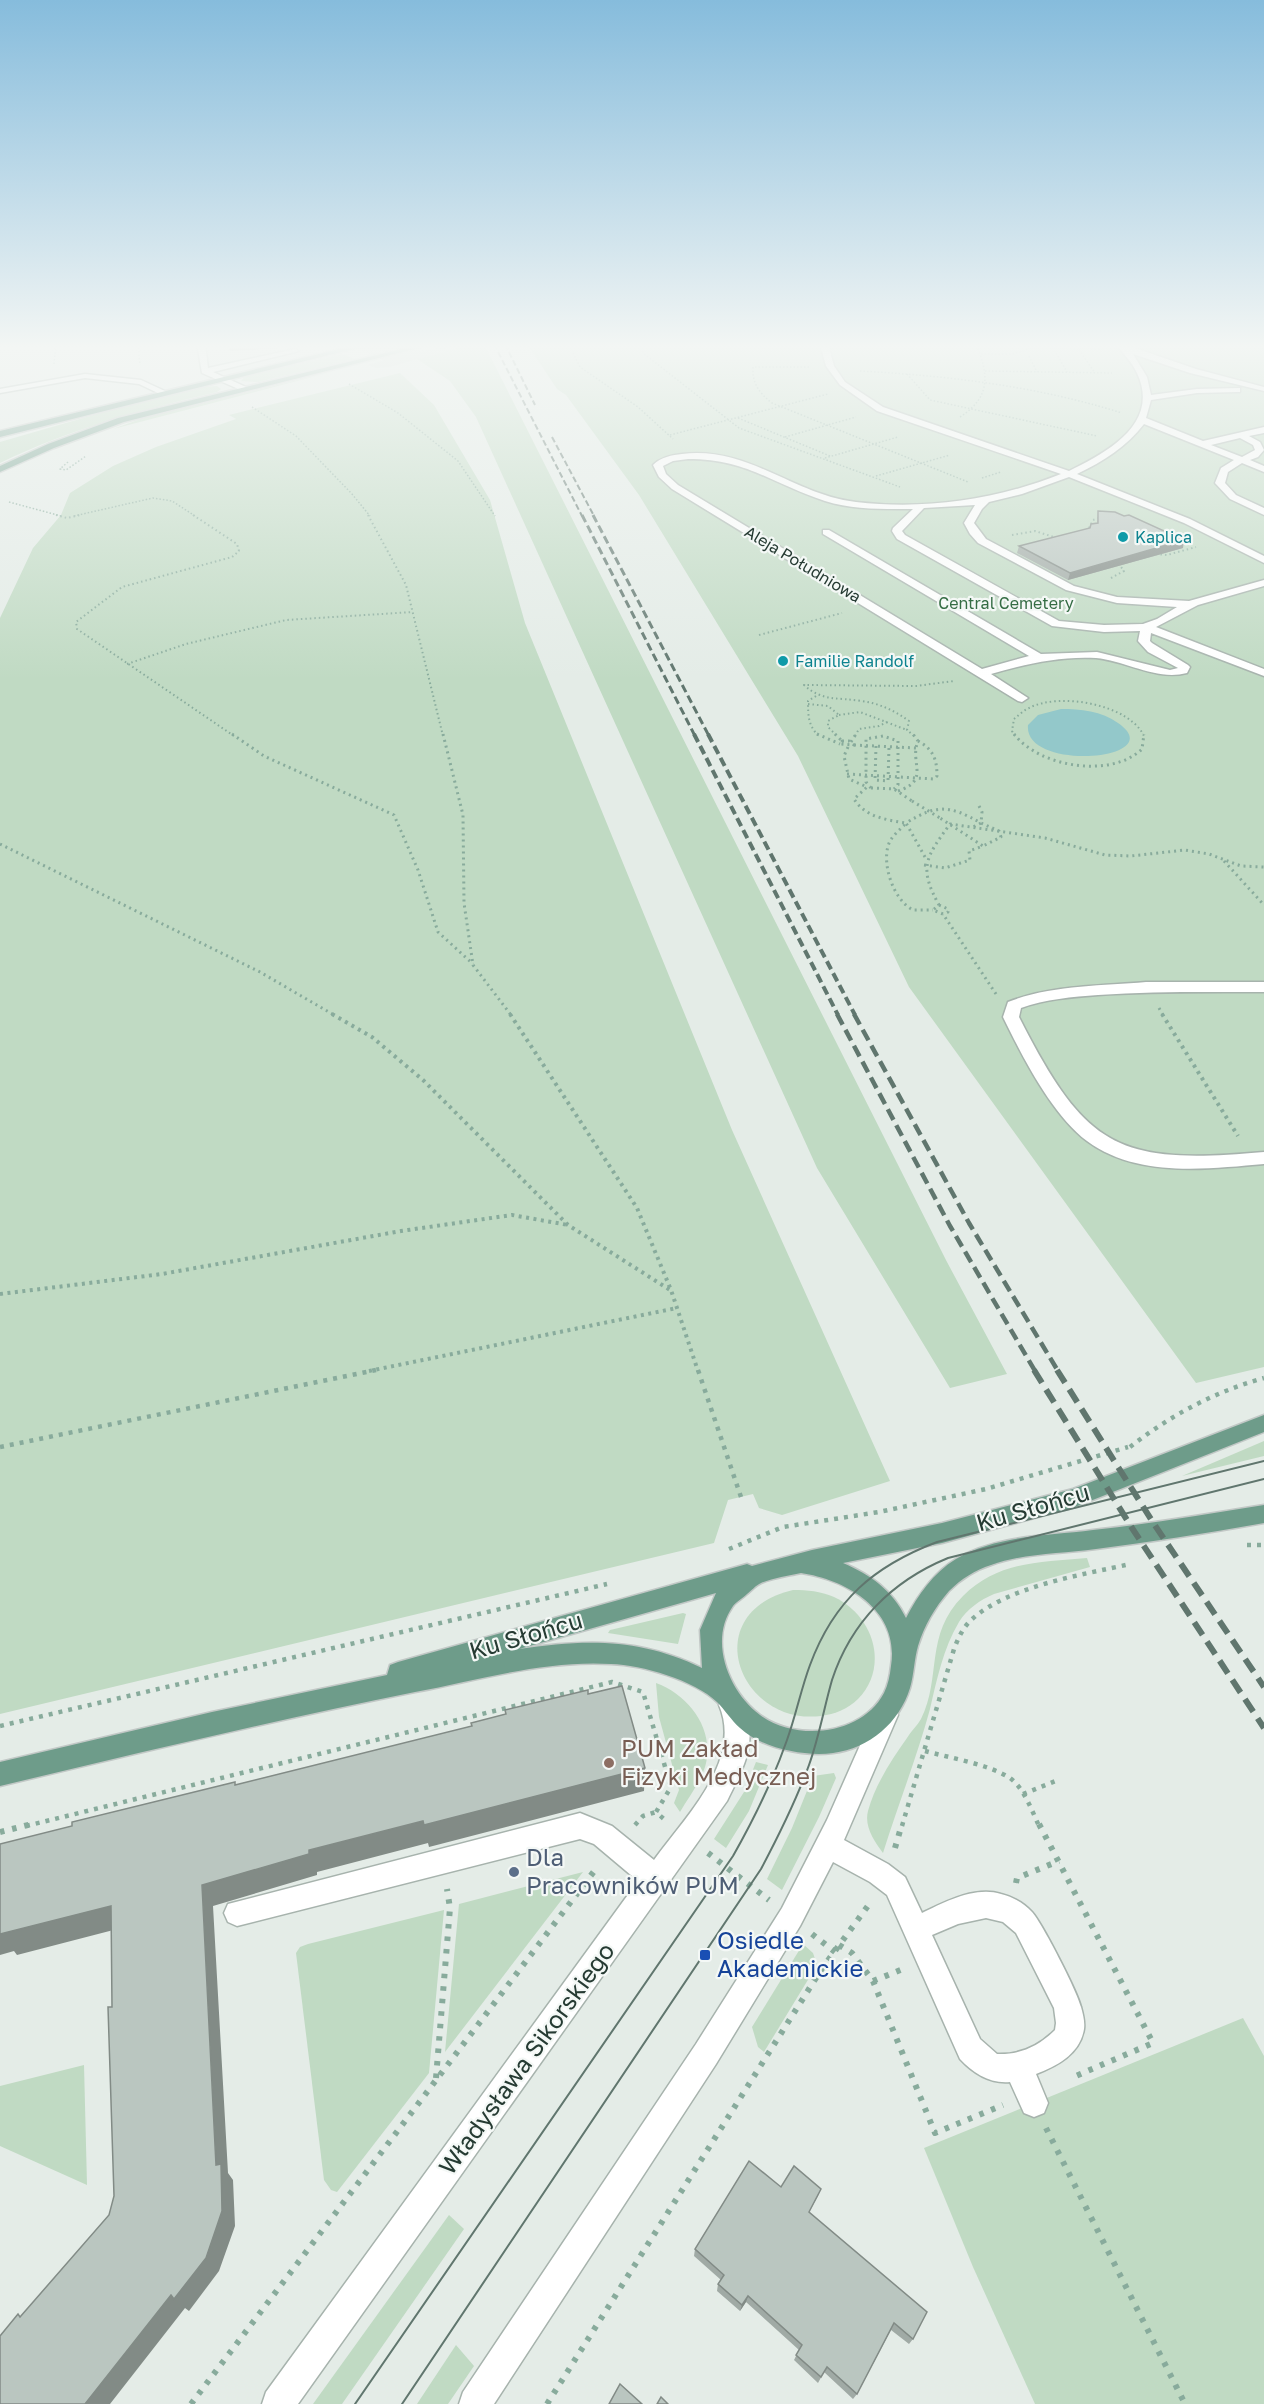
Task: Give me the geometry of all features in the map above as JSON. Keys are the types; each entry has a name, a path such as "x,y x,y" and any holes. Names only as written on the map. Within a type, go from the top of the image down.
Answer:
{"main road":[{"path":"0,469 28,456"},
{"name":"Ku Słońcu","path":"793,1564 942,1533 1075,1498 1264,1423"},
{"name":"Ku Słońcu","path":"904,1652 910,1632 933,1594 963,1567 987,1556 1018,1547 1089,1540 1264,1514"},
{"path":"793,1564 809,1564 832,1569 867,1587 884,1603 893,1616 902,1637 904,1652 897,1694 888,1710 873,1725 852,1737 816,1743 793,1741 768,1732 746,1719 727,1697 714,1673 710,1657 710,1635 713,1621 732,1590 763,1570 793,1564"},
{"name":"Ku Słońcu","path":"0,1774 289,1705 763,1570"},
{"name":"Ku Słońcu","path":"289,1705 501,1664 593,1652 614,1653 664,1662 701,1678 727,1697"}],"street":[{"path":"1018,456 1074,475 1178,517 1264,560"},
{"name":"Aleja Południowa","path":"1022,698 675,487 662,476 658,465 663,461 685,457 723,458 752,465 816,495 841,503 871,506 922,506 986,500 1033,488 1074,475 1102,456"},
{"path":"1232,456 1264,469"},
{"path":"1253,456 1224,470 1219,477 1221,486 1233,498 1264,512"},
{"path":"986,500 978,507 969,523 973,532 982,541 1072,589 1126,601 1191,604"},
{"path":"922,506 898,528 898,534 901,537 1056,624 1077,627 1146,627 1191,604 1264,583"},
{"path":"826,532 1039,657"},
{"path":"981,673 1039,657 1097,655 1170,673 1183,671 1184,667 1179,663 1148,647 1144,641 1146,627"},
{"path":"1146,627 1264,673"},
{"path":"1258,1159 1163,1162 1133,1157 1111,1148 1082,1128 1066,1109 1011,1017 1014,1005 1028,1000 1079,992 1146,987 1264,987"},
{"name":"Władysława Sikorskiego","path":"278,2404 718,1792 735,1756 739,1726 727,1697"},
{"path":"475,2404 706,2054 791,1917 828,1845 888,1710"},
{"path":"237,1913 580,1826 603,1835 657,1879"},
{"path":"828,1845 879,1873 896,1886 915,1929 970,2049 986,2064 995,2068 1008,2069 1056,2051 1069,2034 1070,2020 1067,2005 1025,1923 1011,1910 1003,1905 988,1903 915,1929"},
{"path":"1017,2066 1023,2103"}],"path":[{"path":"318,456 364,507 406,585 464,815 464,903 473,965"},
{"path":"452,456 458,461 495,516"},
{"path":"814,456 875,477 940,504"},
{"path":"904,456 968,482"},
{"path":"875,477 944,456"},
{"path":"9,502 67,518 153,498 164,498 237,544 239,551 232,557 122,587 76,622 77,629 264,756 394,815 418,870 438,932 473,965 519,1027 637,1208 671,1290 741,1497"},
{"path":"1086,534 1094,520 1102,518"},
{"path":"982,541 1029,531 1039,531 1059,538"},
{"path":"1149,553 1167,555 1224,539"},
{"path":"1072,589 1123,573 1120,564 1112,559"},
{"path":"759,635 871,605"},
{"path":"126,664 186,644 286,620 413,612"},
{"path":"816,696 804,686 832,682 917,687 943,684 981,673"},
{"path":"907,730 909,722 895,711 864,701 816,696 810,699 808,704 811,727 818,738 867,746 916,748"},
{"path":"828,706 835,697"},
{"path":"1073,702 1100,706 1123,714 1139,726 1145,742 1140,751 1128,759 1110,764 1083,765 1061,762 1040,755 1024,746 1014,736 1012,723 1020,712 1042,704 1073,702"},
{"path":"808,704 828,706 839,715"},
{"path":"847,774 934,779 937,776 936,757 931,748 918,741 907,730 860,712 839,715 828,721 828,727 848,747"},
{"path":"888,722 859,729 844,756 849,779 869,787 896,790 910,788 915,785 917,778 916,748 918,741"},
{"path":"869,787 866,782 866,739 877,735 890,736 898,741 896,790"},
{"path":"875,776 876,746"},
{"path":"888,776 889,747"},
{"path":"869,787 854,799 856,806 888,820 906,823"},
{"path":"896,790 983,846"},
{"path":"979,806 982,812 981,823"},
{"path":"924,865 945,868 970,860 969,851 1001,837 999,831 960,811 929,808 906,823 889,843 887,865 892,884 907,908 918,911 933,910 943,914 1011,1017"},
{"path":"906,823 925,858"},
{"path":"973,828 981,823"},
{"path":"950,824 1045,838 1105,855 1131,856 1185,850 1241,866 1264,867"},
{"path":"943,914 948,912 948,909 939,905 930,890 924,865 925,858 950,824"},
{"path":"0,844 260,972 372,1037 423,1080 568,1225 671,1290"},
{"path":"1223,859 1264,905"},
{"path":"933,910 939,905"},
{"path":"1146,987 1258,1159"},
{"path":"0,1294 162,1274 401,1231 512,1215 568,1225"},
{"path":"0,1447 677,1308"},
{"path":"725,1551 783,1527 879,1512 986,1489 1130,1447 1155,1427 1204,1399 1264,1378"},
{"path":"1238,1546 1264,1545"},
{"path":"891,1860 958,1638 970,1620 1004,1598 1142,1561"},
{"path":"0,1726 611,1582"},
{"path":"0,1832 612,1682 643,1692 671,1787 656,1812 643,1816 615,1845 191,2404"},
{"path":"925,1751 991,1770 1011,1779 1023,1794 1153,2043 1059,2083"},
{"path":"1023,1794 1058,1780"},
{"path":"656,1812 671,1824"},
{"path":"706,1851 774,1904"},
{"path":"436,2079 450,1908 442,1861"},
{"path":"1011,1910 1017,1878 1059,1861"},
{"path":"547,2404 815,1980 876,1895"},
{"path":"810,1932 835,1952"},
{"path":"839,1945 852,1953 873,1981 935,2133 1023,2103 1185,2404"}],"green space":[{"path":"0,456 15,456 0,463"},
{"path":"135,456 464,456 490,500 525,623 732,1130 890,1481 782,1515 759,1508 753,1494 728,1500 714,1543 0,1714 0,618 33,548 61,515 70,493 113,466"},
{"path":"494,456 541,456 947,1262 1007,1374 950,1388 817,1168"},
{"name":"Central Cemetery","path":"611,456 1264,456 1264,1367 1196,1383 909,987 798,756 639,495"},
{"path":"1264,1441 1264,1456 1182,1476"},
{"path":"1087,1558 1090,1567 994,1594 974,1605 962,1617 945,1653 925,1727 883,1853 869,1828 868,1811 884,1773 921,1719 931,1688 938,1641 951,1611 977,1584 1006,1570 1021,1565"},
{"path":"793,1590 824,1593 848,1605 859,1616 873,1642 875,1657 868,1686 854,1703 836,1712 821,1716 792,1714 768,1704 751,1687 740,1665 738,1643 745,1621 763,1602"},
{"path":"686,1614 678,1644 608,1633 610,1630"},
{"path":"656,1683 679,1696 689,1705 703,1727 707,1740 703,1773 680,1812 674,1803 679,1790 659,1717"},
{"path":"756,1762 768,1765 749,1811 726,1848 714,1839 744,1792"},
{"path":"834,1773 836,1778 819,1817 782,1890 767,1879 792,1828 813,1776"},
{"path":"583,1872 445,2052 459,1904"},
{"path":"444,1910 429,2073 337,2192 331,2190 324,2180 296,1953 300,1947 308,1944"},
{"path":"803,1944 813,1953 817,1965 764,2052 758,2047 752,2027"},
{"path":"1243,2018 1264,2056 1264,2404 1035,2404 973,2267 924,2148"},
{"path":"84,2065 87,2185 0,2146 0,2086"},
{"path":"449,2215 464,2229 342,2404 313,2404"},
{"path":"456,2345 474,2366 448,2404 417,2404"}],"water":[{"path":"1061,709 1091,712 1112,719 1129,736 1126,746 1112,753 1091,756 1069,755 1048,750 1033,740 1028,725 1038,715"}],"building":[{"path":"1098,511 1129,515 1184,540 1070,573 1019,546 1090,528 1091,524 1098,523"},
{"path":"622,1686 645,1768 424,1825 423,1821 309,1850 309,1854 202,1885 216,2165 221,2164 222,2211 206,2258 174,2299 171,2295 85,2404 0,2404 0,2336 18,2314 20,2317 109,2215 114,2196 108,2007 112,2007 111,1906 0,1934 0,1844 72,1826 72,1822 235,1782 235,1785 472,1726 471,1723 506,1714 505,1710 588,1690 588,1694"},
{"path":"749,2161 781,2187 794,2166 821,2189 809,2212 927,2312 913,2339 894,2323 857,2394 827,2367 821,2377 796,2355 802,2345 748,2296 742,2305 718,2284 724,2275 695,2249"},
{"path":"620,2384 642,2404 609,2404"},
{"path":"661,2397 668,2404 657,2404"}],"tram line":[{"path":"355,2404 733,1856 776,1770 807,1674 820,1642 831,1622 859,1588 894,1562 937,1542 1264,1461"},
{"path":"402,2404 761,1869 799,1792 816,1744 832,1680 840,1659 862,1622 876,1606 909,1579 948,1558 1264,1479"}],"railway":[{"path":"551,456 582,516"},
{"path":"562,456 594,516"},
{"path":"582,515 695,736"},
{"path":"593,515 709,736"},
{"path":"694,734 838,1015"},
{"path":"708,734 855,1015"},
{"path":"837,1014 950,1226 1035,1371"},
{"path":"854,1014 969,1223 1058,1371"},
{"path":"1034,1370 1132,1528 1264,1728"},
{"path":"1057,1370 1154,1524 1264,1687"}],"place":[{"name":"Kaplica","path":"1123,537"},
{"name":"Familie Randolf","path":"783,661"},
{"name":"PUM Zakład Fizyki Medycznej","path":"609,1763"},
{"name":"Dla Pracowników PUM","path":"514,1872"},
{"name":"Osiedle Akademickie","path":"705,1955"}]}
